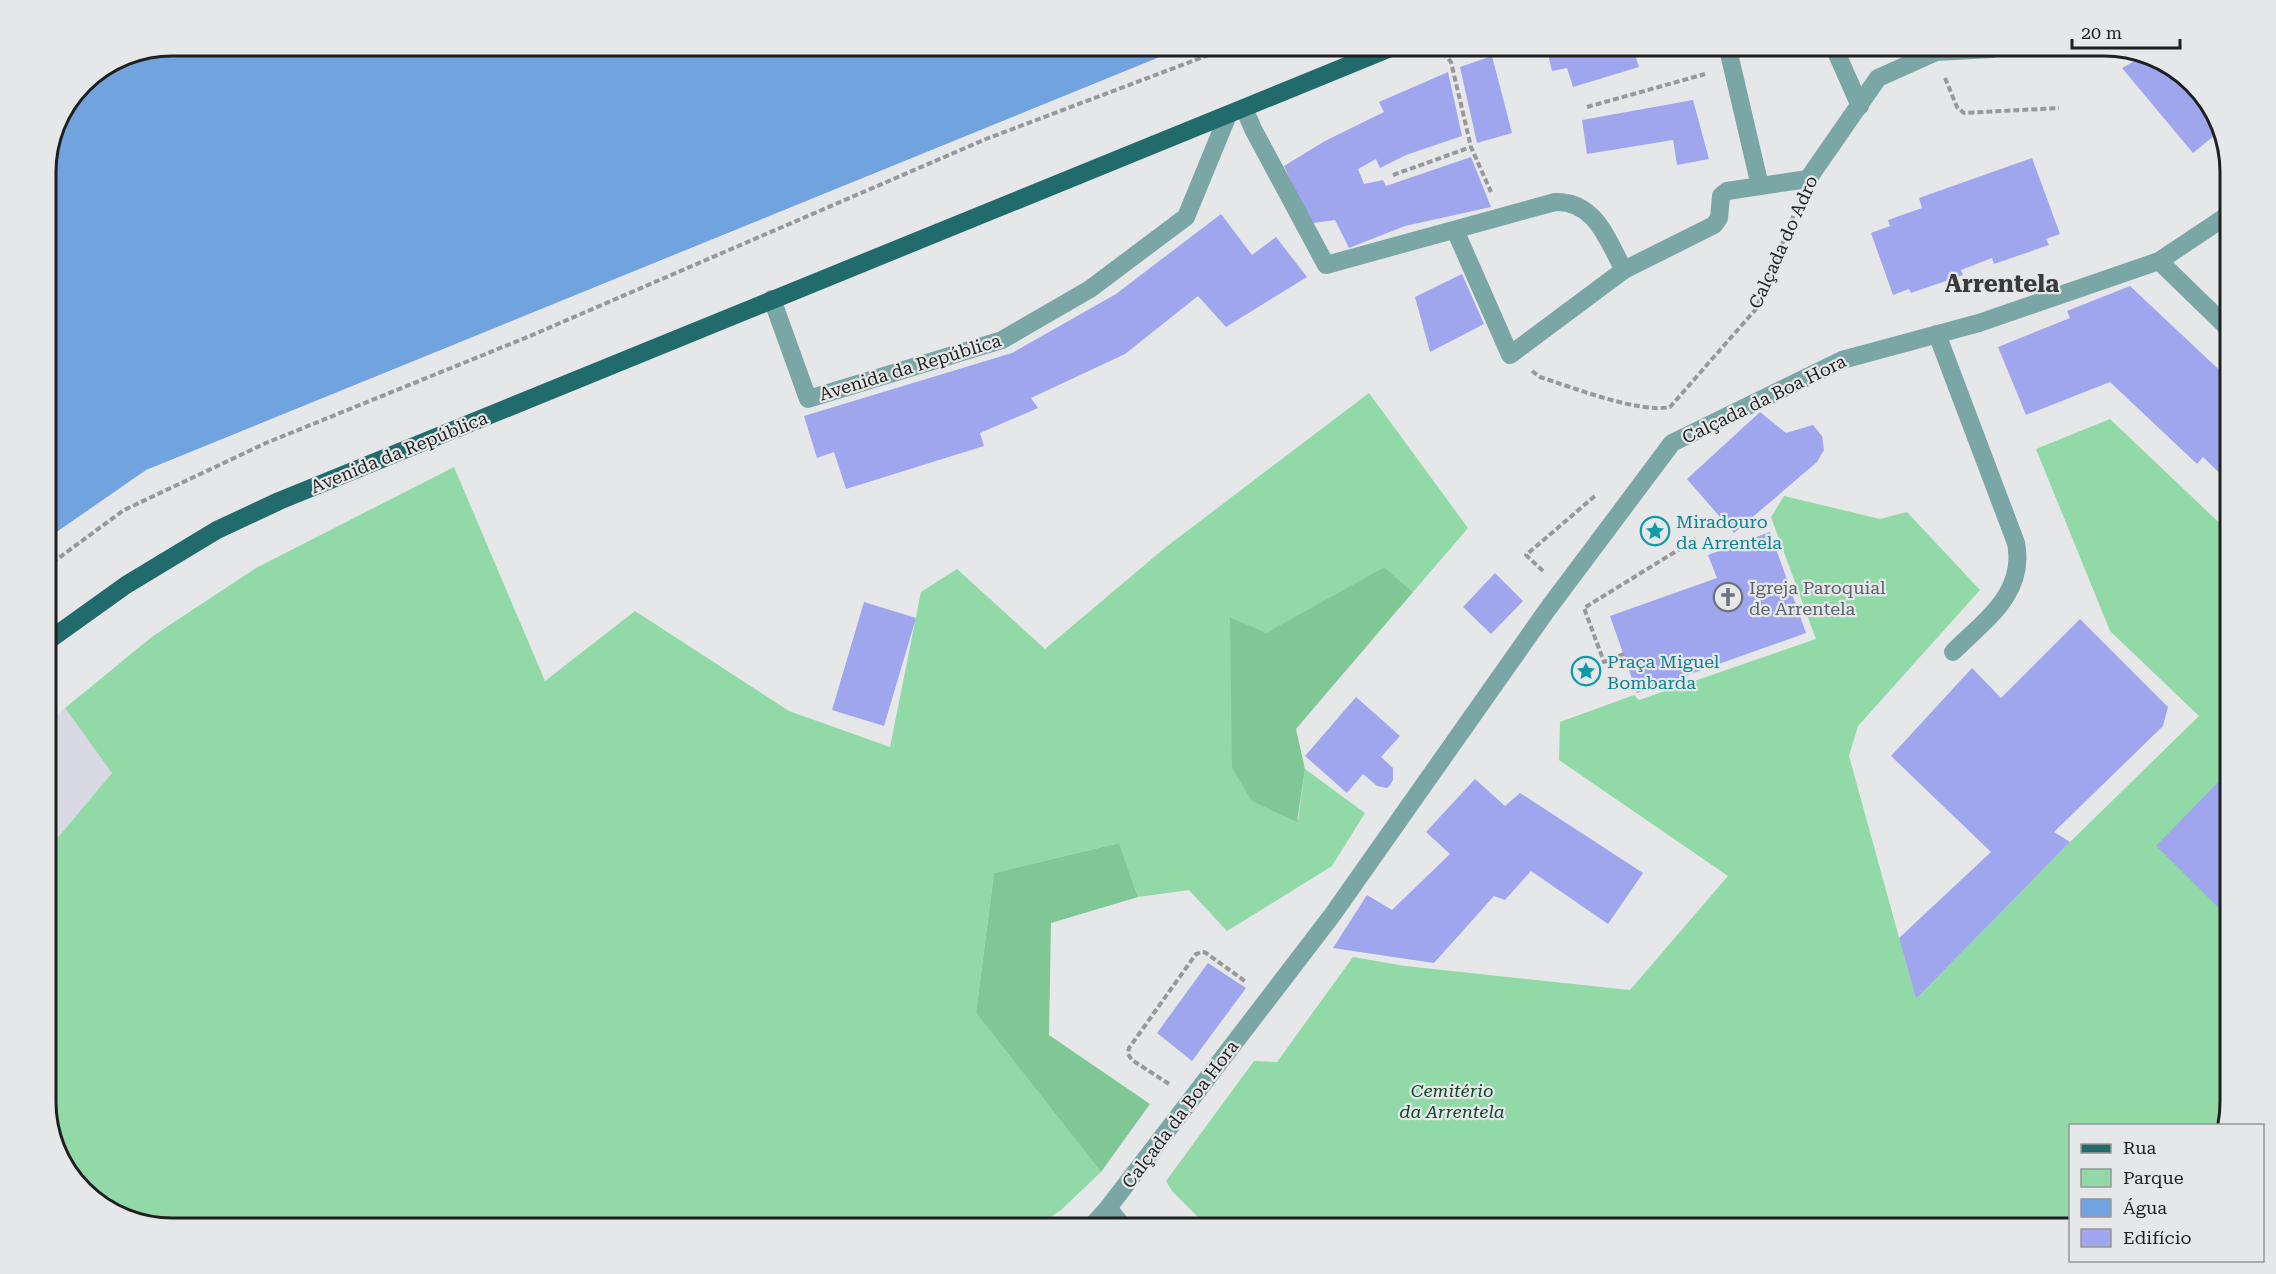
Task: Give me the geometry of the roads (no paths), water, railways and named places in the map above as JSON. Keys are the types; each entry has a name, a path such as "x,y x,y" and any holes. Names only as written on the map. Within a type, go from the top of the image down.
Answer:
{"main road":[{"name":"Avenida da República","path":"56,635 126,585 217,530 341,475 1371,56"}],"street":[{"path":"1455,230 1510,355 1624,270 1714,225 1719,218 1723,193 1760,186 1732,56"},
{"path":"1838,56 1860,106"},
{"name":"Calçada do Adro","path":"1760,186 1808,179 1882,75 1924,56"},
{"path":"1236,111 1253,129 1326,265 1502,216 1566,201 1590,212 1596,219 1624,270"},
{"name":"Avenida da República","path":"772,299 808,399 1002,340 1090,289 1186,217 1236,111"},
{"name":"Calçada da Boa Hora","path":"1099,1218 1333,914 1547,610 1672,443 1842,360 1979,322 2158,261 2220,220"},
{"path":"2158,261 2220,320"},
{"path":"1937,334 2012,532 2019,559 2013,585 2006,598 1953,652"},
{"path":"1108,1208 1116,1218"}],"water":[{"path":"157,56 1162,56 146,470 56,532 56,157 64,127 75,107 95,84 120,67"}],"place":[{"name":"Miradouro da Arrentela","path":"1655,531"},
{"name":"Igreja Paroquial de Arrentela","path":"1728,597"},
{"name":"Praça Miguel Bombarda","path":"1586,671"}],"district":[{"name":"Arrentela","path":"2002,284"}],"park label":[{"name":"Cemitério da Arrentela","path":"1452,1100"}]}
